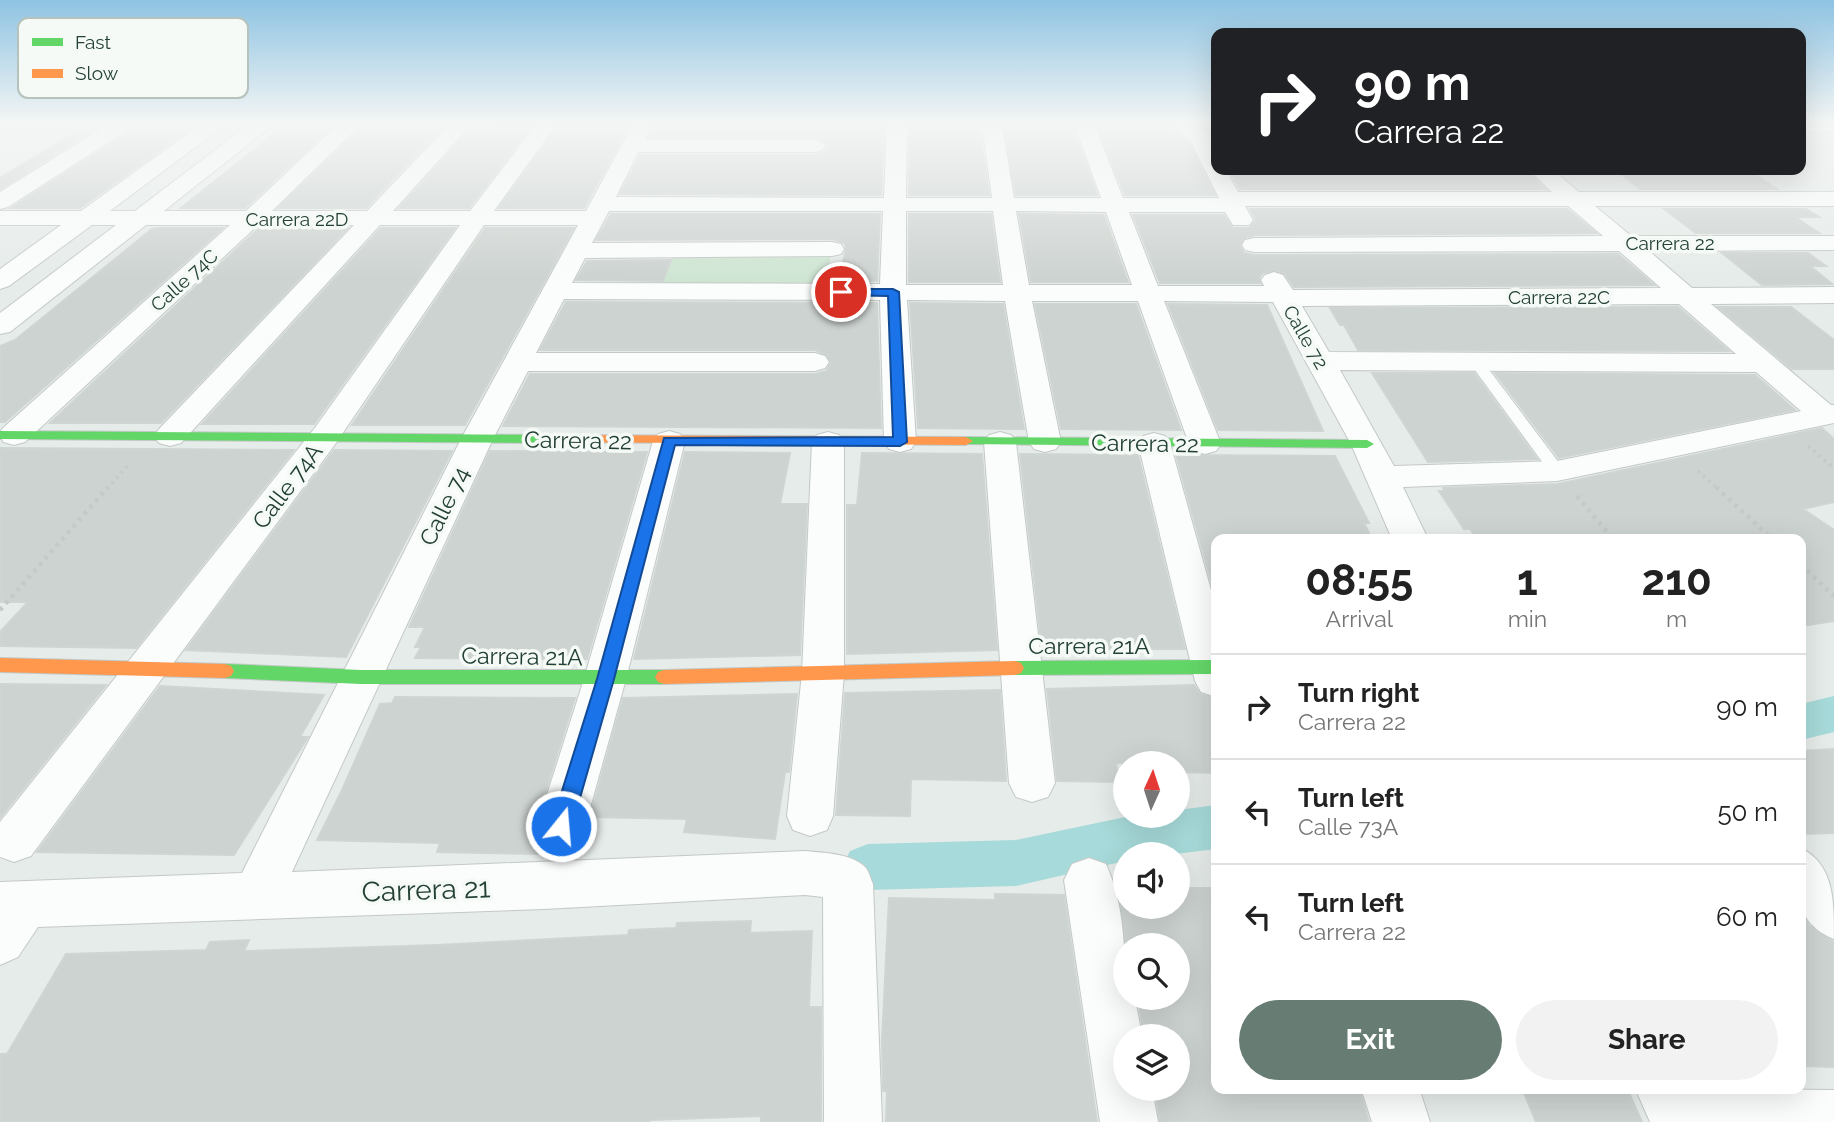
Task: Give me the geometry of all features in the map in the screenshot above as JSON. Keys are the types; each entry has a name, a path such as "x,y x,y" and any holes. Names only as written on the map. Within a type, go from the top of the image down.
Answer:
{"street":[{"path":"0,202 43,174"},
{"path":"0,281 146,174"},
{"path":"0,326 196,174"},
{"name":"Calle 74C","path":"7,435 252,218 297,174"},
{"path":"162,435 415,174"},
{"name":"Calle 74A","path":"14,841 325,436 509,174"},
{"name":"Calle 74","path":"256,896 477,439 617,174"},
{"path":"706,203 717,174"},
{"path":"803,203 809,174"},
{"path":"896,174 893,292 900,442"},
{"path":"1000,174 1017,293 1045,442"},
{"path":"1102,174 1205,444"},
{"name":"Calle 72","path":"1220,175 1255,245 1367,444 1408,534"},
{"path":"1546,175 1763,363 1830,415"},
{"path":"1709,177 1741,199"},
{"path":"1810,177 1834,191"},
{"path":"1341,179 1356,199"},
{"path":"1445,180 1463,199"},
{"name":"Carrera 22D","path":"0,218 477,218 706,203 1113,204 1356,199 1834,199"},
{"name":"Carrera 22","path":"1255,245 1834,243"},
{"path":"576,251 832,249"},
{"path":"556,292 1146,293 1283,296"},
{"name":"Carrera 22C","path":"1283,296 1834,295"},
{"path":"1321,361 1763,363"},
{"path":"518,362 815,362"},
{"path":"1383,477 1557,471 1830,415"},
{"name":"Carrera 22","path":"7,435 1367,444"},
{"path":"561,826 606,679 669,441"},
{"path":"810,816 822,673 828,442"},
{"path":"1000,442 1019,668 1032,783"},
{"path":"1154,443 1211,662"},
{"name":"Carrera 21A","path":"0,665 150,667 361,677 606,679 1019,668 1211,674"},
{"name":"Carrera 21","path":"8,917 256,896 805,873 834,876 848,884 853,1122"},
{"path":"1806,877 1834,915"},
{"path":"1088,880 1129,1122"},
{"path":"1392,1094 1401,1122"},
{"path":"1675,1110 1834,1119"}],"lane":[{"path":"1476,362 1557,471"}],"path":[{"path":"0,610 162,435"},
{"path":"1673,448 1767,534"},
{"path":"1557,471 1609,534"},
{"path":"1806,570 1834,596"}],"green space":[{"path":"832,249 826,285 662,285 675,251"}],"building":[{"path":"6,174 23,174 0,189 0,178"},
{"path":"63,174 127,174 80,208 11,208"},
{"path":"223,174 281,174 245,208 181,208"},
{"path":"313,174 398,174 366,208 278,208"},
{"path":"430,174 495,174 469,208 399,208"},
{"path":"523,174 603,174 584,208 499,208"},
{"path":"630,174 882,174 881,195 620,194"},
{"path":"909,174 986,174 989,195 909,195"},
{"path":"1012,174 1090,174 1097,195 1016,195"},
{"path":"1117,174 1204,174 1215,195 1125,195"},
{"path":"1232,175 1531,175 1545,189 1240,189"},
{"path":"1622,175 1756,175 1777,189 1640,189"},
{"path":"1250,209 1567,209 1596,233 1254,235 1243,239 1240,246 1244,253 1254,255 1618,254 1654,285 1294,287 1285,274 1275,270 1263,273 1259,278 1260,283 1160,283 1133,215 1224,215 1233,228 1249,228 1256,220"},
{"path":"1664,209 1806,209 1819,217 1795,217 1819,233 1696,233"},
{"path":"611,214 880,214 877,281 839,281 846,248 845,243 833,239 596,240"},
{"path":"909,214 991,214 1000,282 909,282"},
{"path":"1019,214 1104,215 1128,282 1031,282"},
{"path":"223,228 5,422 0,422 0,346 15,340 152,229"},
{"path":"259,228 348,228 161,423 50,423"},
{"path":"381,228 455,228 314,424 202,424"},
{"path":"485,228 574,228 465,425 352,425"},
{"path":"1722,253 1808,253 1826,266 1810,266 1832,284 1762,285"},
{"path":"671,260 663,281 576,280 587,261"},
{"path":"566,302 877,303 881,428 503,426 530,374 815,374 826,371 831,363 827,355 815,350 540,350"},
{"path":"910,303 1003,304 1024,429 918,428"},
{"path":"1035,304 1136,304 1181,430 1061,429"},
{"path":"1168,304 1267,305 1323,431 1218,430"},
{"path":"1678,307 1729,351 1358,350 1344,325 1340,325 1330,308"},
{"path":"1718,307 1791,307 1834,340 1834,369 1792,369"},
{"path":"1372,373 1474,373 1537,459 1428,462"},
{"path":"1495,373 1755,375 1795,410 1559,458"},
{"path":"1822,428 1834,439 1834,502 1803,509 1834,530 1834,621 1806,625 1806,534 1474,534 1470,529 1464,529 1439,491 1445,491 1443,488 1558,484"},
{"path":"0,448 294,450 136,648 0,646 0,632 28,602 0,602"},
{"path":"334,450 452,451 346,657 186,650"},
{"path":"490,451 647,452 587,659 415,658 421,647 415,647 425,627 409,627"},
{"path":"685,452 790,453 780,504 807,504 800,655 634,659"},
{"path":"862,453 982,454 997,650 847,654 847,505 857,505"},
{"path":"1020,454 1138,455 1185,649 1042,649"},
{"path":"1176,455 1335,456 1369,523 1364,523 1370,534 1211,534 1211,581"},
{"path":"0,684 106,685 0,818"},
{"path":"1194,685 1200,694 1211,697 1211,773 1190,772 1190,751 1113,751 1113,782 1057,781 1047,689"},
{"path":"160,686 324,695 300,737 308,737 234,855 37,852"},
{"path":"1000,690 1006,781 911,779 910,816 836,815 845,693"},
{"path":"797,694 789,772 785,772 775,839 684,832 687,819 590,817 623,698"},
{"path":"395,697 575,698 535,825 542,843 539,854 437,852 440,843 317,840 380,704 392,703"},
{"path":"1834,749 1834,833 1806,834 1806,751"},
{"path":"1190,888 1211,888 1211,1094 1361,1094 1369,1122 1160,1122 1157,1101 1190,1101 1190,1024 1142,1024 1140,1010 1190,1010 1190,933 1124,933 1122,919 1190,919"},
{"path":"995,894 1064,895 1097,1122 886,1122 887,1091 883,1091 882,1040 889,898 995,900"},
{"path":"1806,920 1809,925 1834,942 1834,1067 1806,1066"},
{"path":"751,921 750,933 812,931 809,1007 821,1007 821,1122 761,1122 761,1116 649,1122 0,1122 0,1054 7,1054 66,954 206,950 210,942 249,940 244,951 438,945 628,935 629,930 676,928 677,923"},
{"path":"1524,1094 1630,1094 1642,1122 1536,1122"}],"waterway":[{"path":"1806,721 1834,714"},
{"path":"868,867 1016,863 1130,838 1211,828"}],"traffic: fast":[{"path":"0,435 553,439"},
{"path":"966,441 1367,444"},
{"path":"1015,668 1211,667"},
{"path":"225,671 361,677 664,677"}],"traffic: slow":[{"path":"553,439 966,441"},
{"path":"0,665 225,671"},
{"path":"664,677 1015,668"}],"route":[{"path":"561,826 606,679 669,441 900,442 893,292 841,292"}]}
